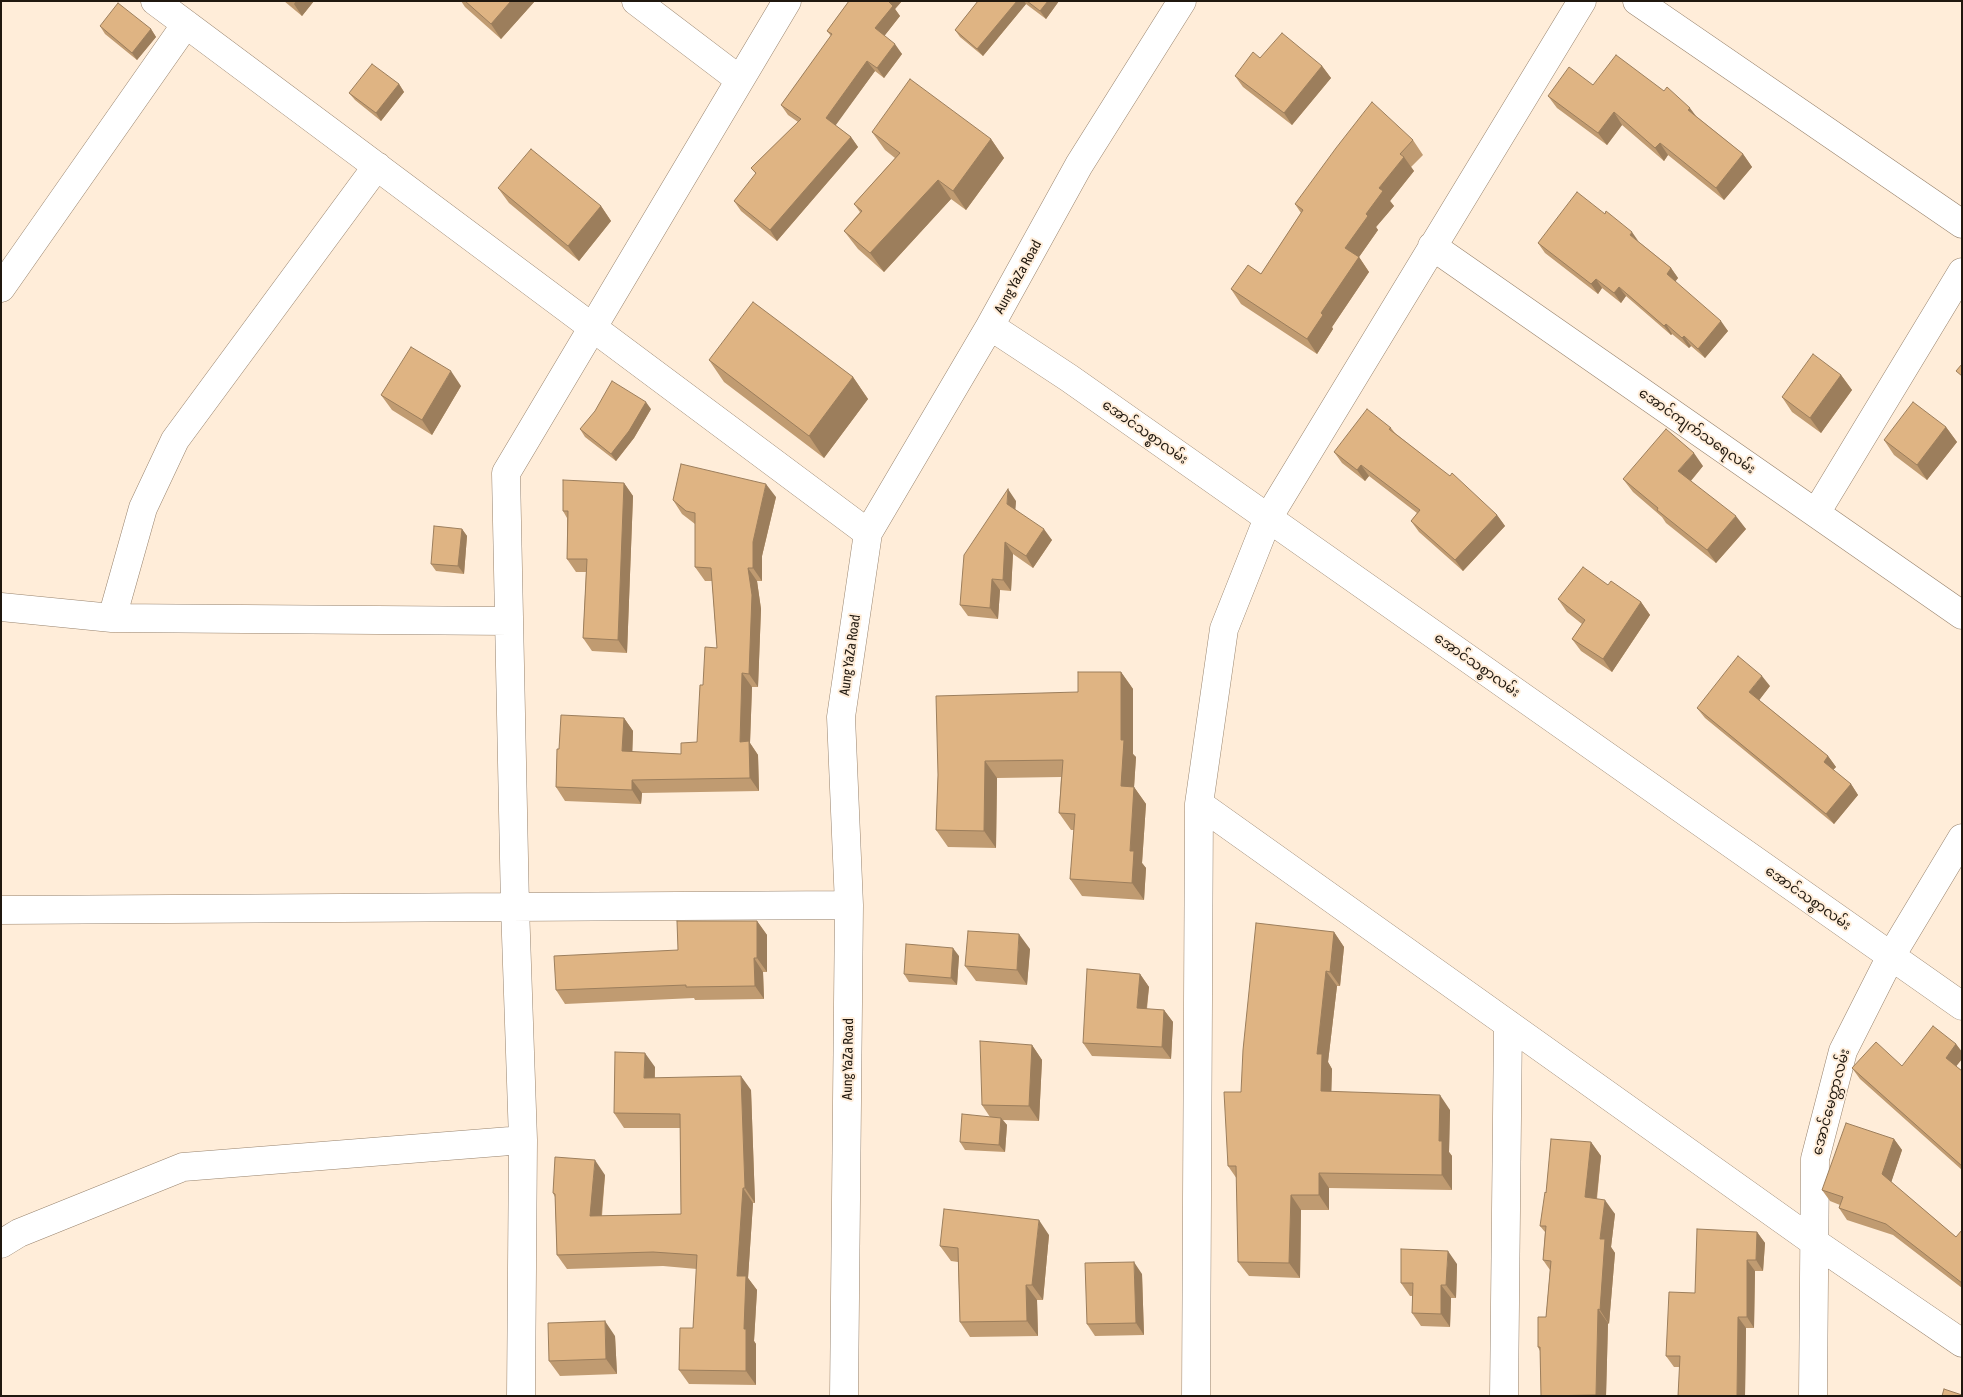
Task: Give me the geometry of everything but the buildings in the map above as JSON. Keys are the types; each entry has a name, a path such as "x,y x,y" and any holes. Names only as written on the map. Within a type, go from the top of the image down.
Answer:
{"street":[{"path":"155,1 868,533"},
{"path":"636,1 740,80"},
{"path":"521,1396 523,1140 515,906 506,473 787,1"},
{"name":"Aung YaZa Road","path":"844,1396 849,905 841,717 868,533 990,326 1080,166 1182,1"},
{"path":"1196,1396 1199,804 1224,629 1268,518 1582,1"},
{"path":"1637,1 1962,224"},
{"path":"1,288 186,24"},
{"path":"112,618 143,508 175,440 377,166"},
{"name":"အောင်ကျက်သရေလမ်း","path":"1432,246 1962,615"},
{"path":"1816,513 1962,272"},
{"name":"အောင်သစ္စာလမ်း","path":"990,326 1077,384 1962,1006"},
{"path":"1,607 112,618 509,621"},
{"path":"1199,804 1814,1242 1962,1343"},
{"name":"အောင်မေတ္တာလမ်း","path":"1814,1396 1815,1159 1842,1051 1891,956 1962,838"},
{"path":"1,910 849,905"},
{"path":"1504,1396 1508,1024"},
{"path":"1,1244 20,1233 183,1167 523,1140"}]}
